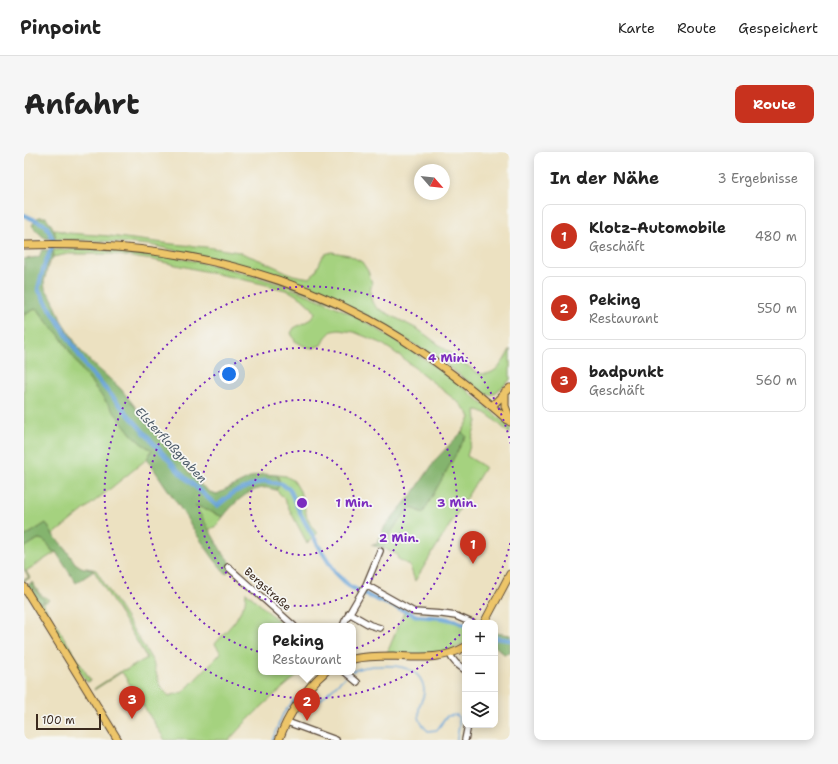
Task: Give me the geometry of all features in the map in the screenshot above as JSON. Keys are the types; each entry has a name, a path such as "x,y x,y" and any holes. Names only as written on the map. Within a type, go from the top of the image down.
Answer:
{"main road":[{"path":"27,244 62,244 128,248 176,254 260,274 310,292 373,322 418,350 449,371 510,420"},
{"path":"492,406 508,390"},
{"path":"508,390 505,406 510,420"},
{"path":"486,620 510,574"},
{"path":"24,587 118,740"},
{"path":"356,659 378,656 424,658 450,654 462,648"},
{"path":"279,740 286,722 296,705 322,675"}],"street":[{"path":"344,623 364,590 380,551"},
{"name":"Bergstraße","path":"228,567 291,623"},
{"path":"364,590 414,612 456,616 465,620"},
{"path":"349,614 370,625 380,628"},
{"path":"450,654 456,664 462,668"},
{"path":"348,675 357,682"},
{"path":"286,722 336,740"},
{"path":"465,740 467,728"}],"green space":[{"path":"38,217 46,217 54,229 55,238 44,237 34,228 32,225"},
{"path":"54,229 68,233 109,236 239,252 293,275 310,278 316,271 325,254 332,252 349,255 362,262 368,271 372,283 370,292 372,302 377,308 419,330 476,372 482,374 493,372 505,359 510,349 510,380 494,394 487,395 432,355 360,312 224,261 150,245 56,239"},
{"path":"77,249 155,254 203,263 251,275 320,300 363,320 441,370 510,428 510,434 489,416 476,410 477,421 467,456 485,467 415,581 410,566 397,558 398,555 383,548 395,526 411,507 422,513 466,436 462,432 470,418 468,413 459,403 400,356 381,343 354,332 339,330 332,331 321,345 313,348 306,347 295,341 291,333 294,328 311,319 315,313 312,308 301,298 289,291 153,260 111,254 68,254 53,257 53,250"},
{"path":"42,250 53,250 53,257 48,265 44,282 45,288 53,300 61,320 80,350 121,389 158,436 180,459 185,468 202,486 210,492 217,494 254,476 263,474 277,475 280,484 276,490 270,488 257,489 246,494 223,517 195,505 222,552 233,566 226,574 197,535 147,459 152,450 132,435 83,372 59,335 37,308 24,315 24,259 39,257"},
{"path":"37,308 59,335 83,372 132,435 152,450 147,459 53,535 46,523 24,537 24,315"},
{"path":"462,432 466,436 423,513 411,507 395,526 383,548 371,545 377,544 385,526 414,492 437,458"},
{"path":"277,475 286,476 294,481 300,491 307,517 317,534 307,543 283,497 276,490 280,484"},
{"path":"194,505 223,517 216,526 208,530"},
{"path":"46,523 53,535 65,548 75,563 81,567 94,571 76,583 56,552 52,551 45,541 38,539 24,548 24,537"},
{"path":"38,539 45,541 52,551 56,552 26,571 30,578 24,581 24,579 29,578 24,569 24,548"},
{"path":"86,568 96,570 149,655 153,662 160,686 169,696 183,692 221,653 215,644 235,621 245,603 246,592 281,623 258,623 258,675 298,675 264,704 229,740 165,740 122,672 94,690 123,670 126,670 147,658 94,571"},
{"path":"32,582 40,594 49,600 43,604 91,681 87,682 45,616 40,604 45,601 39,595 31,583"},
{"path":"31,583 39,595 45,600 40,604 36,601 27,586"},
{"path":"405,610 416,615 452,618 462,622 462,644 448,651 422,655 387,653"},
{"path":"498,633 510,635 510,653 504,654 498,649"}],"waterway":[{"name":"Elsterfloßgraben","path":"24,215 46,225 54,242 44,266 38,289 87,368 181,474 217,506 234,492 264,481 282,484 290,490 301,515 335,572 349,586 417,616 443,618 462,624"},
{"name":"Elsterfloßgraben","path":"498,638 510,640"},
{"path":"356,670 373,666 394,666 413,672 422,682 424,689 424,695 420,704 419,712 423,725 428,731 437,730 447,716 457,715 459,721 457,740"},
{"path":"301,702 312,705 316,704 347,675"},
{"path":"272,740 283,714 294,700 297,701"}],"place":[{"name":"Klotz-Automobile","path":"473,564"},
{"name":"badpunkt","path":"132,719"},
{"name":"Peking","path":"307,721"}]}
